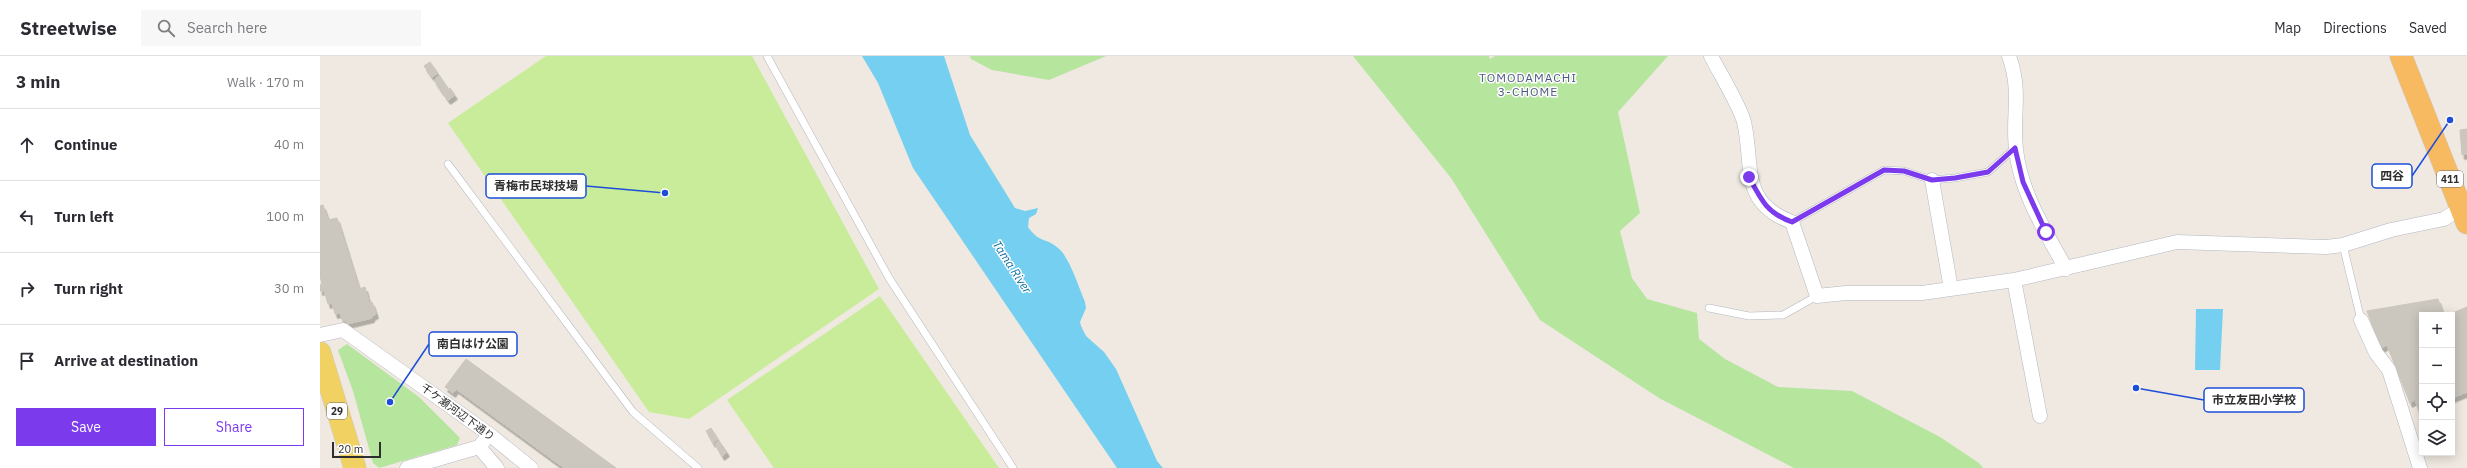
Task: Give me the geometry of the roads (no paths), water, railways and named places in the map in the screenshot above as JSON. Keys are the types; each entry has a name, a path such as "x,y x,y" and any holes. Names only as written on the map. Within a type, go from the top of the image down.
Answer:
{"highway":[{"name":"411","path":"2401,56 2465,212"}],"main road":[{"name":"29","path":"320,353 355,468"}],"street":[{"path":"1710,56 1744,121 1749,177 1757,194 1775,216 1792,222 1817,296 1846,293 1922,293 2014,280 2177,242 2312,248 2343,244 2391,230 2444,219 2465,212"},
{"path":"2009,56 2018,92 2015,148 2019,169 2029,197 2066,269"},
{"path":"1932,180 1951,289"},
{"path":"2014,280 2040,416"},
{"path":"2361,320 2376,353 2389,370 2420,468"},
{"name":"千ケ瀬河辺下通り","path":"320,334 343,330 489,434 532,468"},
{"path":"407,468 480,447 489,434"},
{"path":"480,447 497,468"}],"lane":[{"path":"767,56 889,278 1013,468"},
{"path":"1792,222 1884,170 1904,171 1932,180 1988,172 2015,148"},
{"path":"448,164 633,412 698,468"},
{"path":"2343,244 2361,320"},
{"path":"1709,308 1750,316 1783,315 1817,296"}],"water":[{"name":"Tama River","path":"862,56 944,56 970,135 1015,208 1025,211 1038,208 1036,214 1029,218 1028,227 1036,236 1050,242 1058,248 1066,258 1085,302 1086,308 1080,322 1081,326 1086,336 1104,352 1116,369 1157,461 1163,468 1117,468 913,168 878,83"},
{"path":"2196,309 2223,309 2220,370 2195,370"}],"place":[{"name":"四谷","path":"2450,120"},
{"name":"青梅市民球技場","path":"665,193"},
{"name":"市立友田小学校","path":"2136,388"},
{"name":"南白はけ公園","path":"390,402"}],"district":[{"name":"TOMODAMACHI 3-CHOME","path":"1528,85"}]}
